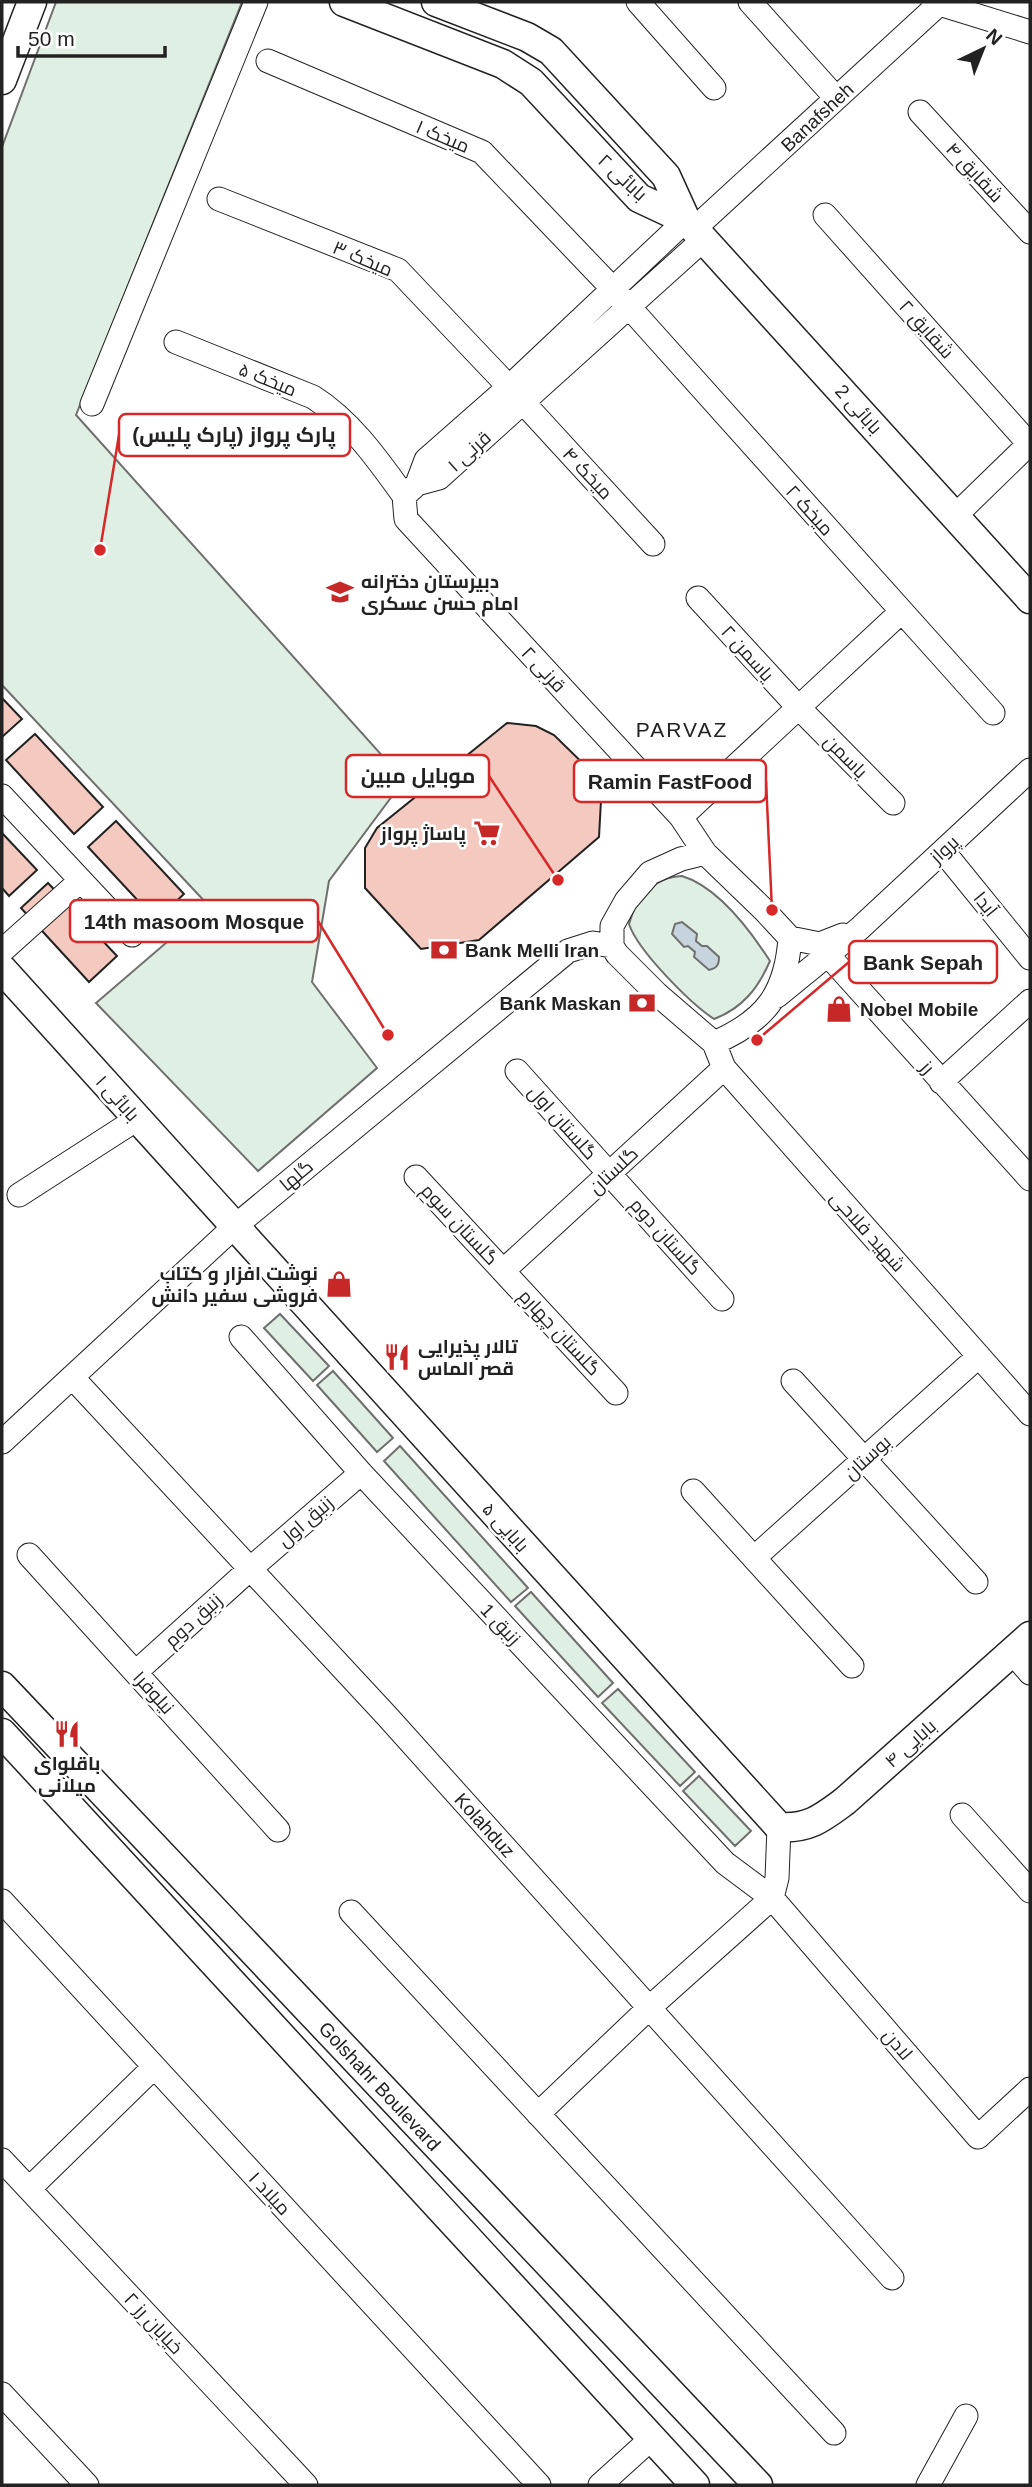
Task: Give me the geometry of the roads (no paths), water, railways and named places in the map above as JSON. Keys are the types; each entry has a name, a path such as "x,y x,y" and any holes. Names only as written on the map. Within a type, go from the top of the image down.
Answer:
{"main road":[{"path":"2,80 32,2"},
{"name":"بابائی ۲","path":"344,2 503,64 531,82 639,198 695,229"},
{"name":"بابائی ۲","path":"436,2 527,37 551,51 666,176 695,229"},
{"name":"بابائی 2","path":"695,229 1030,599"},
{"name":"بابائی ۱","path":"2,969 234,1227"},
{"name":"۵ بابایی","path":"234,1227 779,1827"},
{"name":"بابایی ۴","path":"779,1827 796,1829 818,1821 1024,1654"},
{"name":"Golshahr Boulevard","path":"2,1686 758,2485"},
{"name":"Golshahr Boulevard","path":"2,1733 695,2485"}],"street":[{"path":"92,404 256,2"},
{"path":"638,2 714,88"},
{"path":"750,2 836,98"},
{"path":"936,3 1030,32"},
{"name":"Banafsheh","path":"695,229 936,3"},
{"name":"میخک ۱","path":"268,61 482,152 620,298"},
{"name":"شقایق ۴","path":"920,112 1030,232"},
{"name":"میخک ۳","path":"219,199 398,270 516,395"},
{"name":"شقایق ۲","path":"825,215 1030,444"},
{"name":"قرنی ۱","path":"411,490 426,460 516,395 695,229"},
{"name":"میخک ۲","path":"620,298 993,713"},
{"name":"میخک ۵","path":"176,342 313,397 332,409 411,490"},
{"name":"میخک ۴","path":"516,395 653,544"},
{"path":"956,515 1030,444"},
{"name":"قرنی ۲","path":"411,490 406,519 681,817 705,853"},
{"name":"یاسمن ۲","path":"698,598 799,708"},
{"path":"681,817 901,612"},
{"name":"یاسمن","path":"799,708 893,803"},
{"name":"پرواز","path":"770,1002 859,929 1030,770"},
{"path":"2,796 132,935"},
{"name":"آیدا","path":"943,851 1030,958"},
{"path":"705,853 790,938 780,989 761,1014 741,1031 714,1043 657,994 617,954 612,946 612,926 626,901 650,873 681,859 705,853"},
{"path":"2,951 80,881"},
{"name":"پرواز","path":"790,938 820,944 859,929"},
{"name":"گلها","path":"2,1442 234,1227 568,951 593,943 612,946"},
{"name":"رز","path":"827,954 1030,1179"},
{"path":"941,1082 1030,1001"},
{"name":"شهید فلاحی","path":"714,1043 724,1068 1030,1414"},
{"name":"گلستان","path":"503,1272 724,1068"},
{"name":"گلستان اول","path":"517,1071 610,1173"},
{"path":"19,1195 137,1118"},
{"name":"گلستان دوم","path":"610,1173 722,1298"},
{"name":"گلستان سوم","path":"416,1177 503,1272"},
{"name":"گلستان چهارم","path":"503,1272 616,1393"},
{"name":"زنبق 1","path":"241,1338 361,1474 725,1863 772,1898"},
{"name":"بوستان","path":"754,1558 979,1356"},
{"name":"Kolahduz","path":"72,1377 386,1715 892,2278"},
{"path":"793,1381 976,1582"},
{"name":"زنبق اول","path":"250,1569 361,1474"},
{"path":"693,1491 852,1666"},
{"name":"نیلوفر۱","path":"29,1555 278,1830"},
{"name":"زنبق دوم","path":"136,1672 250,1569"},
{"path":"962,1815 1030,1891"},
{"path":"538,2114 649,2008 772,1898 777,1878 779,1827"},
{"name":"لادن","path":"772,1898 978,2137 1030,2089"},
{"name":"میلاد ۱","path":"2,1901 539,2485"},
{"path":"351,1912 834,2433"},
{"path":"29,2189 154,2067"},
{"name":"خیابان رز ۲","path":"2,2160 306,2485"},
{"path":"2,2393 87,2485"},
{"path":"928,2485 966,2416"},
{"path":"600,2485 652,2438"}],"place":[{"name":"پارک پرواز (پارک پلیس)","path":"100,550"},
{"name":"دبیرستان دخترانه امام حسن عسکری","path":"340,592"},
{"name":"پاساژ پرواز","path":"487,833"},
{"name":"موبایل مبین","path":"558,880"},
{"name":"Ramin FastFood","path":"772,910"},
{"name":"Bank Melli Iran","path":"444,950"},
{"name":"Bank Maskan","path":"642,1003"},
{"name":"Nobel Mobile","path":"839,1009"},
{"name":"14th masoom Mosque","path":"388,1035"},
{"name":"Bank Sepah","path":"757,1040"},
{"name":"نوشت افزار و کتاب فروشی سفیر دانش","path":"339,1284"},
{"name":"تالار پذیرایی قصر الماس","path":"397,1357"},
{"name":"باقلوای میلانی","path":"67,1734"}],"district":[{"name":"PARVAZ","path":"682,730"}]}
